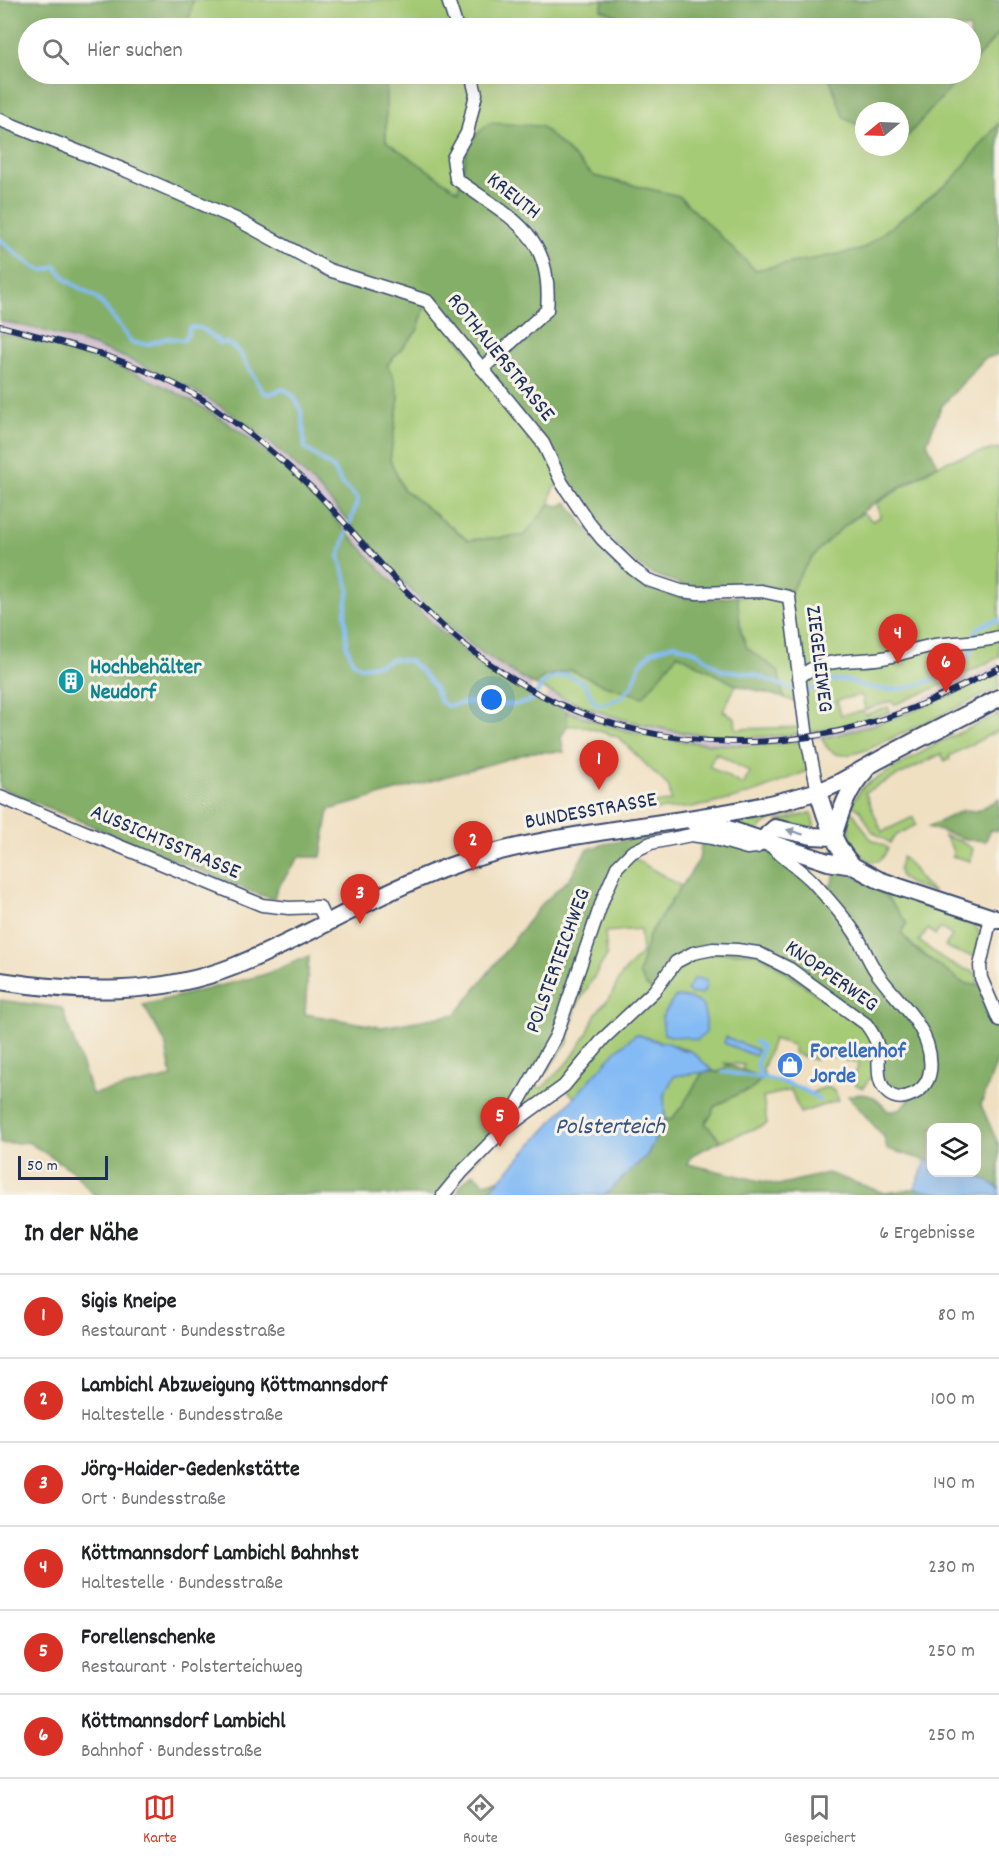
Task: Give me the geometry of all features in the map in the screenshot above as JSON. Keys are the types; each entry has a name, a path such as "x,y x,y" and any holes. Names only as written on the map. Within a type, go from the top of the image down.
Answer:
{"main road":[{"name":"BUNDESSTRASSE","path":"0,981 74,990 117,990 197,978 233,967 292,939 323,914 462,862 544,842 747,809 818,792 999,698"},
{"path":"833,837 839,816 852,787 863,773 885,756"},
{"path":"818,792 833,837 843,855 853,866"},
{"path":"671,822 710,824 828,862 853,866 879,880 995,919"},
{"path":"766,842 768,834 775,828 812,836 833,837"}],"street":[{"path":"448,0 454,18"},
{"name":"KREUTH","path":"474,84 476,94 467,133 453,158 456,179 505,212 532,237 546,266 548,293 547,310 482,369"},
{"name":"ROTHAUERSTRASSE","path":"0,120 127,171 236,219 329,270 427,301 543,443 562,483 589,523 633,569 648,579 681,591 698,593 761,591 789,597"},
{"name":"ZIEGELEIWEG","path":"789,597 805,727 818,792"},
{"path":"799,678 805,672 825,663 867,661 929,646 999,637"},
{"name":"AUSSICHTSSTRASSE","path":"0,797 262,905 323,914"},
{"name":"POLSTERTEICHWEG","path":"443,1195 502,1131 556,1036 603,899 617,867 632,852 651,843 667,839 691,835 702,836 747,848 757,847 766,842"},
{"name":"KNOPPERWEG","path":"502,1131 564,1086 604,1038 654,991 676,962 693,953 712,949 758,954 790,969 866,1024 878,1046 879,1071 886,1092 894,1097 903,1098 922,1089 928,1082 931,1071 926,1041 918,1024 875,970 855,933 813,881 766,842"},
{"path":"995,919 980,966 981,978 999,1020"}],"shaded area":[{"path":"0,321 61,336 117,354 194,390 238,417 282,453 345,516 338,522 271,456 233,425 189,398 113,363 69,349 0,333"},
{"path":"360,532 393,570 449,625 492,660 533,684 528,693 474,659 428,619 353,538"},
{"path":"999,663 999,673 923,708 846,734 781,744 742,746 651,737 580,716 544,701 549,692 602,714 676,732 728,737 787,736 845,726 881,715 915,702"}],"green space":[{"path":"0,0 193,0 189,18 18,18 18,84 386,84 386,141 458,191 469,142 489,123 541,126 594,176 679,196 755,270 861,250 953,179 999,123 999,354 984,359 941,407 927,443 938,465 896,489 832,537 799,576 789,597 683,585 652,574 634,562 562,483 543,443 427,301 417,331 387,365 399,397 390,460 403,489 468,540 523,536 550,504 560,506 567,502 592,536 620,567 653,589 673,596 695,599 737,596 741,632 747,648 778,671 784,698 736,685 678,654 643,697 601,684 571,670 543,677 535,685 483,653 441,620 305,475 250,427 218,405 150,368 113,353 76,340 0,321"},
{"path":"193,0 604,0 601,9 623,18 189,18"},
{"path":"604,0 999,0 999,33 981,54 981,18 623,18 601,9"},
{"path":"999,33 999,123 953,179 861,250 755,270 679,196 594,176 541,126 469,142 458,191 386,141 386,84 832,84 844,118 855,124 855,156 909,156 909,134 954,84 981,84 981,54"},
{"path":"832,84 954,84 909,134 909,102 855,102 855,124 844,118"},
{"path":"427,301 543,443 562,483 553,488 550,504 524,536 468,540 403,489 390,460 399,397 387,365 417,331"},
{"path":"0,333 73,351 143,377 209,411 240,432 291,474 331,514 408,599 459,647 511,683 567,711 567,726 561,738 564,752 532,752 329,810 321,857 299,857 276,890 274,899 0,788"},
{"path":"999,448 999,657 949,682 894,705 892,701 865,710 862,695 837,700 841,715 863,711 865,715 888,707 890,712 844,725 799,734 754,737 710,736 622,719 578,704 535,685 543,677 571,670 601,684 678,654 736,685 723,711 735,718 736,729 805,727 802,704 784,698 778,671 747,648 741,632 737,596 789,596 810,559 829,539 863,513 873,521 880,517 877,503 938,465"},
{"path":"999,673 999,688 864,751 850,755 837,754 826,746 822,738 890,719"},
{"path":"567,711 625,730 685,741 746,745 807,741 812,769 757,791 713,804 631,811 628,806 671,801 669,787 618,737 583,726 567,726","holes":["716,753 750,772 743,785 709,766"]},
{"path":"999,714 999,730 949,756 950,759 945,761 941,754 865,792 882,832 913,817 916,825 895,836 890,843 872,831 860,810 851,805 861,789 868,783 940,742"},
{"path":"999,799 999,831 990,830 986,841 965,839 928,827 963,810 977,811"},
{"path":"795,810 797,813 769,822 757,833 726,820 746,819"},
{"path":"849,811 854,814 870,838 888,848 879,860 869,861 853,846"},
{"path":"811,813 813,829 777,822"},
{"path":"653,836 651,843 617,867 556,1036 502,1131 443,1195 94,1195 72,1170 28,1142 0,1144 0,1000 62,1008 92,1094 172,1077 165,1042 143,1005 263,975 309,956 305,1014 382,1027 456,1014 541,905 571,877 586,850 604,844"},
{"path":"702,836 757,847 813,864 809,878 830,887 837,870 880,888 907,923 901,933 914,948 963,983 984,987 999,1020 999,1056 981,1105 999,1146 999,1188 981,1177 981,1123 927,1123 927,1161 887,1149 884,1137 848,1096 861,1094 871,1096 888,1111 892,1111 905,1104 914,1095 886,1092 874,1035 758,953 693,953 654,991 646,986 639,974 649,935 699,860"},
{"path":"944,836 960,841 973,849 970,861 952,856 952,848"},
{"path":"628,855 681,886 649,935 693,953 758,953 866,1024 879,1071 863,1088 856,1085 853,1080 859,1064 818,1052 815,1060 793,1053 793,1045 773,1039 763,1070 765,1078 811,1093 828,1087 833,1090 839,1100 800,1113 791,1090 763,1097 767,1124 721,1141 705,1123 714,1107 739,1093 751,1090 762,1078 742,1070 744,1065 723,1063 729,1065 719,1072 713,1071 691,1051 636,1034 616,1051 575,1098 564,1087 502,1131 603,899","holes":["640,929 642,952 620,977 611,996 596,1013 587,1034 571,1059 542,1088 535,1086 568,1042 576,1007 607,955 605,932"]},
{"path":"902,857 912,866 922,882 934,892 912,885 902,878 899,866"},
{"path":"880,888 926,907 973,922 979,932 977,957 956,952 945,946 952,936 941,928 935,935 928,929 919,941 949,963 976,973 979,986 963,983 914,947 901,933"},
{"path":"729,1065 762,1078 751,1090 739,1093 714,1107 705,1123 721,1141 692,1155 688,1164 778,1185 828,1173 885,1193 914,1189 952,1195 605,1195 647,1155 665,1119 671,1120 703,1072 719,1072"},
{"path":"703,1072 671,1120 665,1119 664,1095 674,1076"},
{"path":"473,1173 484,1183 501,1179 486,1195 457,1195 460,1186"}],"water":[{"path":"695,978 706,980 706,987 702,994 691,994 687,989"},
{"path":"675,997 689,998 702,1004 706,1019 706,1033 697,1040 664,1034 662,1017"},
{"name":"Polsterteich","path":"636,1034 659,1042 667,1042 678,1049 691,1051 713,1071 674,1076 664,1095 665,1119 647,1155 605,1195 486,1195 616,1051"},
{"path":"726,1037 757,1050 755,1056 724,1043"},
{"path":"927,1160 927,1177 978,1177 999,1188 999,1195 952,1195 914,1189"}],"waterway":[{"path":"0,239 33,266 44,270 55,266 68,281 95,297 132,343 148,344 168,338 184,340 189,328 198,328 206,331 220,343 228,343 240,353 263,392 269,394 284,389 291,394 302,414 305,448 334,469 341,483 358,499 339,557 349,589 345,612 347,647 353,662 361,667 381,664 393,659 410,661 423,673 435,688 440,701 447,706 470,702 514,705 527,702 533,698 544,683 552,678 567,675 584,683 594,702 601,705 622,697 632,686 640,664 653,651 674,644 697,652 721,670 753,674 796,691"},
{"path":"806,692 836,680 883,689 905,688 927,682 961,665 969,655 974,637 980,627 999,620"},
{"path":"755,1042 762,1046 757,1066 762,1077"},
{"path":"723,1072 787,1083 810,1093 819,1100"}],"railway":[{"path":"0,326 124,362 202,399 283,461 327,504 405,590 458,639 516,681 556,702 598,719 642,731 687,739 732,742 777,740 822,734 883,719 934,699 999,668"}],"place":[{"name":"Köttmannsdorf Lambichl Bahnhst","path":"898,664"},
{"name":"Hochbehälter Neudorf","path":"71,681"},
{"name":"Köttmannsdorf Lambichl","path":"946,693"},
{"name":"Sigis Kneipe","path":"599,790"},
{"name":"Lambichl Abzweigung Köttmannsdorf","path":"473,871"},
{"name":"Jörg-Haider-Gedenkstätte","path":"360,924"},
{"name":"Forellenhof Jorde","path":"790,1065"},
{"name":"Forellenschenke","path":"500,1147"}]}
